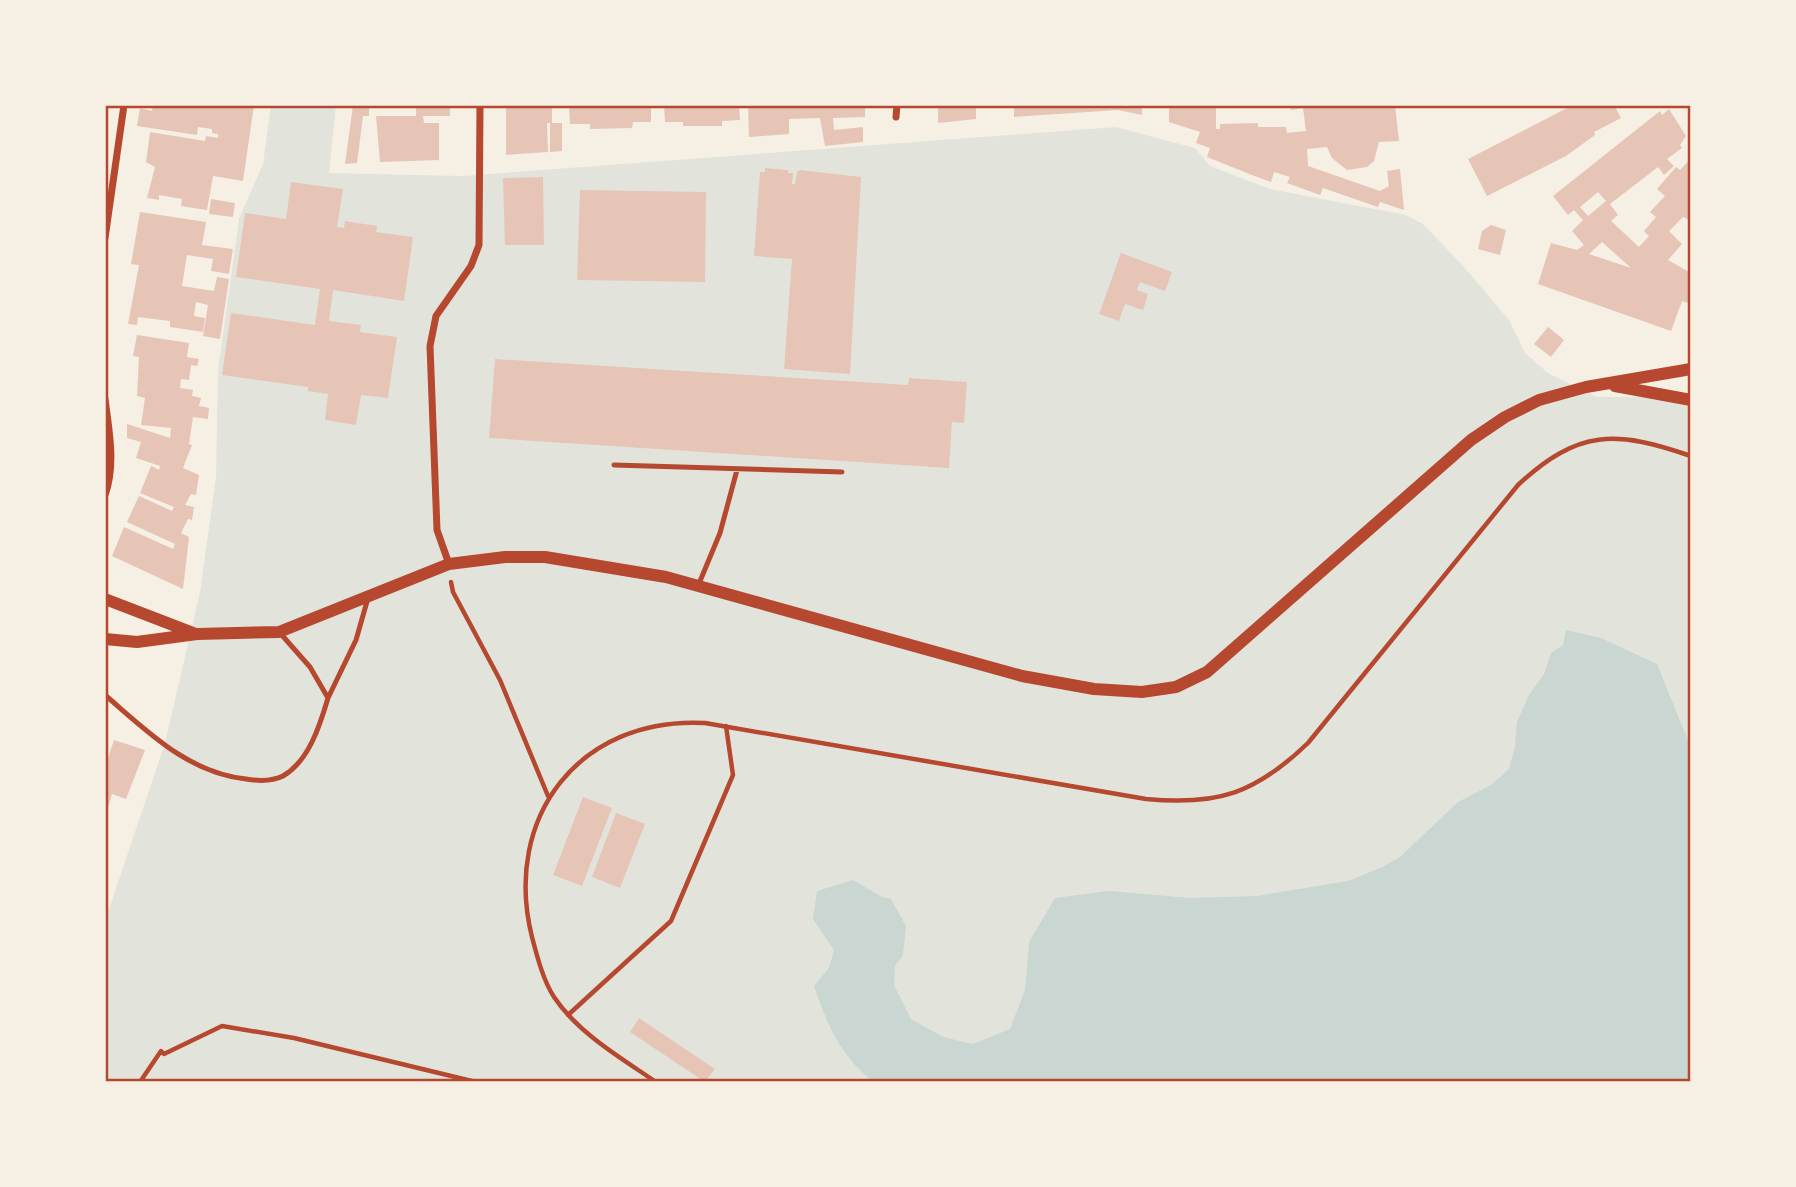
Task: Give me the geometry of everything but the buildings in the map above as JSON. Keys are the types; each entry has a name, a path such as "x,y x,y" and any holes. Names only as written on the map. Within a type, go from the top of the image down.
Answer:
{"street":[{"path":"105,238 124,105"},
{"path":"449,564 437,530 430,346 436,316 471,266 479,245 480,105"},
{"path":"896,117 897,105"},
{"path":"105,639 162,641 197,634 279,632 449,564 505,557 545,557 666,577 1022,676 1094,689 1142,692 1176,687 1207,672 1471,440 1504,417 1539,400 1586,387 1691,369"},
{"path":"1607,385 1691,400"},
{"path":"105,399 111,453 110,482 105,495"},
{"path":"105,599 197,634"}],"lane":[{"path":"614,465 842,472"},
{"path":"698,586 720,533 737,470"},
{"path":"105,695 160,743 188,760 215,772 265,781 282,776 300,761 320,722 328,698 356,640 369,595"},
{"path":"279,632 310,667 328,698"}],"path":[{"path":"656,1082 568,1015 553,995 543,971 524,899 528,850 548,796 566,774 592,753 617,738 677,721 726,726 1146,799 1194,801 1226,797 1271,776 1308,743 1518,485 1547,458 1586,442 1608,438 1628,438 1691,456"},
{"path":"449,564 453,592 500,680 548,796"},
{"path":"568,1015 671,921 733,775 726,726"},
{"path":"140,1082 162,1051 164,1054 222,1026 294,1038 476,1082"}],"shaded area":[{"path":"271,105 336,105 329,173 463,176 1116,127 1195,148 1210,166 1270,189 1406,215 1423,224 1464,267 1509,320 1525,353 1548,373 1597,397 1685,397 1691,400 1691,1082 105,1082 105,921 165,743 200,592 216,477 218,371 239,219 263,164"},
{"path":"1566,630 1601,638 1657,664 1691,748 1691,1082 873,1082 851,1060 836,1038 814,986 829,968 834,950 813,919 817,891 853,880 882,897 891,899 906,926 903,955 895,966 894,985 911,1019 943,1037 973,1044 1010,1029 1025,990 1029,942 1055,898 1109,891 1190,898 1257,896 1348,881 1399,858 1458,802 1491,785 1509,769 1517,722 1529,695 1544,674 1551,653 1563,645"}]}
